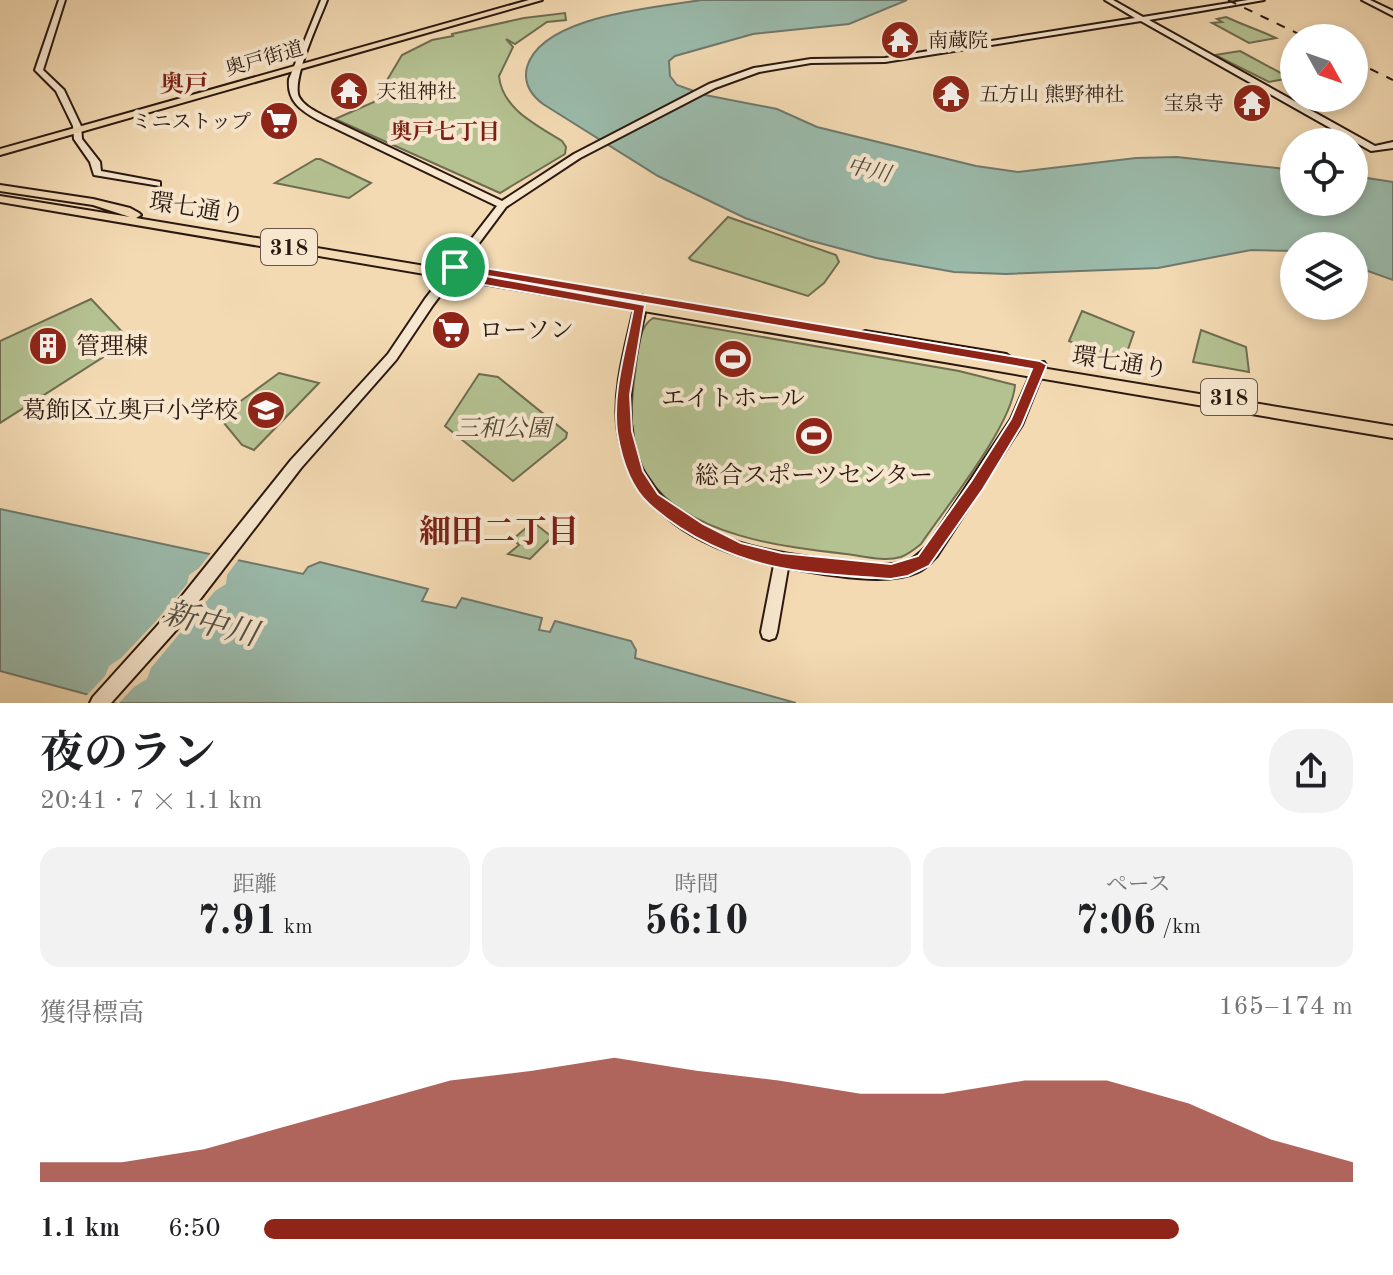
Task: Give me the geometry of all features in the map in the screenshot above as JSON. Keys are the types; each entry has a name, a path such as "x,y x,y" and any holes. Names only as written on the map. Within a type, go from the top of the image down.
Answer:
{"main road":[{"name":"奥戸街道","path":"0,152 538,0"},
{"name":"環七通り","path":"0,196 1038,369 1393,432"},
{"name":"環七通り","path":"0,196 92,221 132,218"},
{"name":"環七通り","path":"1065,374 1393,425"}],"street":[{"path":"62,0 38,68 60,90 79,142 95,162 97,173 157,184"},
{"path":"324,0 291,89 298,103 503,205"},
{"path":"1108,0 1374,149 1393,145"},
{"path":"99,703 172,622 296,464 392,357 503,205 528,186 601,143 721,81 789,64 885,60 1261,0"},
{"path":"1365,0 1393,14"},
{"path":"641,303 624,395 624,431 636,474 653,498 697,529 738,550 782,561 891,572 908,569 923,561 978,485 1017,421 1038,369"},
{"path":"769,632 782,561"}],"green space":[{"path":"565,13 566,20 547,22 515,44 506,39 513,47 499,76 502,88 514,107 562,141 566,147 565,154 500,193 335,119 374,102 402,55 432,40 524,18"},
{"path":"1226,17 1276,38 1249,43 1212,23 1222,22 1217,19"},
{"path":"1240,51 1280,73 1280,80 1269,82 1215,55"},
{"path":"316,159 371,183 349,198 275,183"},
{"path":"728,217 836,255 839,262 824,283 808,296 691,260 689,258"},
{"path":"91,299 130,340 0,423 0,341"},
{"path":"1082,311 1134,332 1123,364 1069,341"},
{"name":"総合スポーツセンター","path":"653,318 959,371 1015,385 1003,422 991,444 921,544 909,553 881,559 794,547 713,526 667,499 650,480 634,443 632,401 641,336"},
{"path":"1201,330 1246,347 1249,372 1193,362"},
{"path":"279,373 319,383 254,450 242,445 219,417"},
{"name":"三和公園","path":"479,374 498,377 567,433 566,438 513,481 445,426"},
{"path":"533,522 552,537 530,559 508,554 519,545 513,539"}],"water":[{"name":"中川","path":"701,0 907,0 849,24 753,34 675,56 669,61 670,76 677,85 705,95 777,109 817,127 976,166 1018,172 1136,158 1177,157 1280,168 1280,216 1368,216 1368,178 1393,182 1393,280 1368,271 1368,232 1280,232 1280,251 1251,250 1158,268 1006,274 954,272 876,258 808,240 745,218 658,176 543,104 529,88 527,67 537,50 554,36 577,25 630,11"},
{"name":"新中川","path":"0,509 303,574 308,567 320,562 428,589 422,601 456,608 462,598 542,618 539,630 550,632 555,621 631,641 636,650 635,658 796,703 119,703 0,671"}],"pier":[{"path":"213,550 241,556 227,575 226,584 215,591 151,668 147,679 119,703 85,697 105,676 109,666 121,658 156,621 187,584 189,575"}],"railway":[{"path":"1228,0 1280,25"},
{"path":"1368,68 1393,80"}],"place":[{"name":"南蔵院","path":"900,40"},
{"name":"天祖神社","path":"349,91"},
{"name":"五方山 熊野神社","path":"951,94"},
{"name":"宝泉寺","path":"1252,103"},
{"name":"ミニストップ","path":"279,121"},
{"name":"ローソン","path":"451,330"},
{"name":"管理棟","path":"48,346"},
{"name":"エイトホール","path":"733,359"},
{"name":"葛飾区立奥戸小学校","path":"266,410"},
{"name":"総合スポーツセンター","path":"814,436"}],"district":[{"name":"奥戸","path":"184,84"},
{"name":"奥戸七丁目","path":"445,131"},
{"name":"細田二丁目","path":"499,531"}],"route":[{"path":"455,267 1040,365 1017,421 978,485 923,561 908,569 891,572 782,561 738,550 697,529 665,509 645,489 636,474 624,431 624,395 640,308 449,275 455,267"}]}
